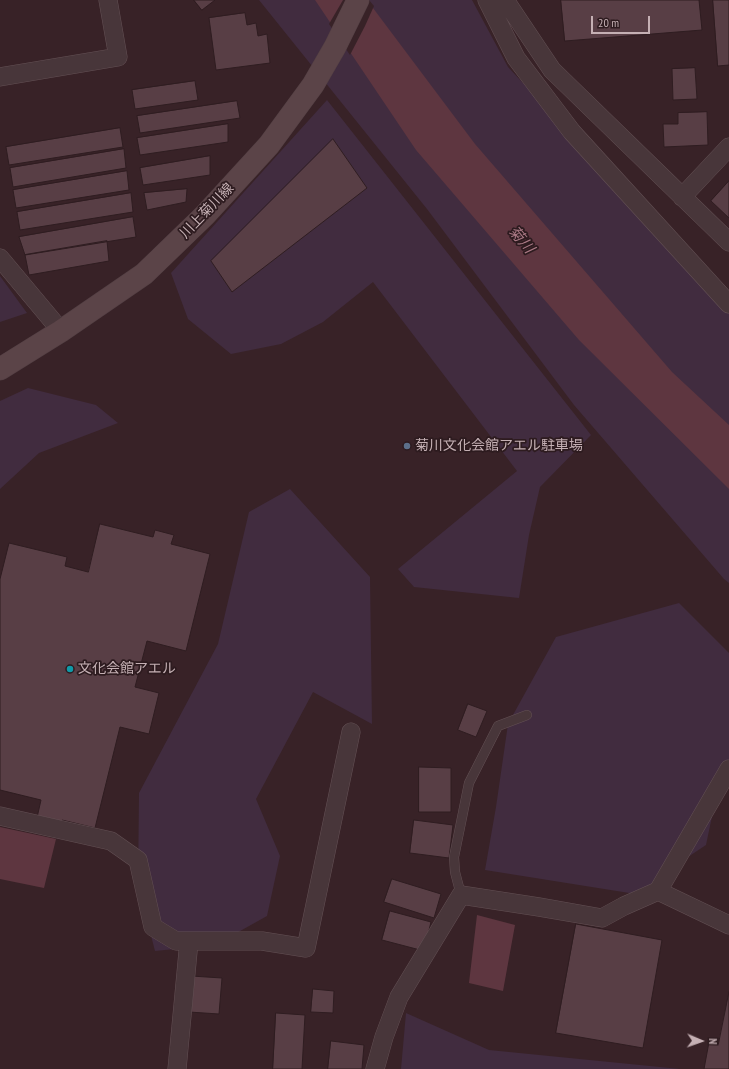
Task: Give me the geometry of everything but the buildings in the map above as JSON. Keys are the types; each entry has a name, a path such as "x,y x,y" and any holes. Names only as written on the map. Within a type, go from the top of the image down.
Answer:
{"main road":[{"name":"川上菊川線","path":"0,369 61,331 144,274 205,215 264,151 299,105 335,48 358,0"}],"street":[{"path":"0,77 118,57 108,0"},
{"path":"487,0 516,58 572,132 729,304"},
{"path":"505,0 552,70 729,242"},
{"path":"682,197 729,147"},
{"path":"0,258 61,331"},
{"path":"0,816 111,841 138,860 153,927 176,941 262,941 306,948 350,732"},
{"path":"376,1069 384,1037 399,997 461,894 539,906 602,918 658,890 729,769"},
{"path":"658,890 729,925"},
{"path":"177,1069 189,941"}],"lane":[{"path":"461,894 455,872 454,857 469,783 498,726 527,715"}],"shaded area":[{"path":"259,0 472,0 508,67 729,303 729,583 574,405 427,209"},
{"path":"327,100 591,435 540,487 529,535 519,598 414,587 398,569 517,471 373,282 323,322 281,344 231,354 188,319 171,273"},
{"path":"0,276 27,313 0,322"},
{"path":"28,388 96,405 118,423 39,453 0,489 0,401"},
{"path":"290,489 370,577 372,724 313,692 256,799 280,856 267,916 215,945 155,951 138,885 139,793 218,644 249,512"},
{"path":"679,603 729,653 729,767 718,788 706,845 664,873 642,895 485,870 508,724 556,637"},
{"path":"406,1013 489,1050 680,1069 401,1069"}],"water":[{"name":"菊川","path":"315,0 367,0 475,144 672,372 729,425 729,489 579,340 416,150"},
{"path":"0,827 56,839 44,888 0,879"},
{"path":"477,915 515,925 503,991 469,983"}],"pier":[{"path":"343,0 369,0 374,6 350,55 329,24"}],"place":[{"name":"菊川文化会館アエル駐車場","path":"407,446"},
{"name":"文化会館アエル","path":"70,669"}]}
